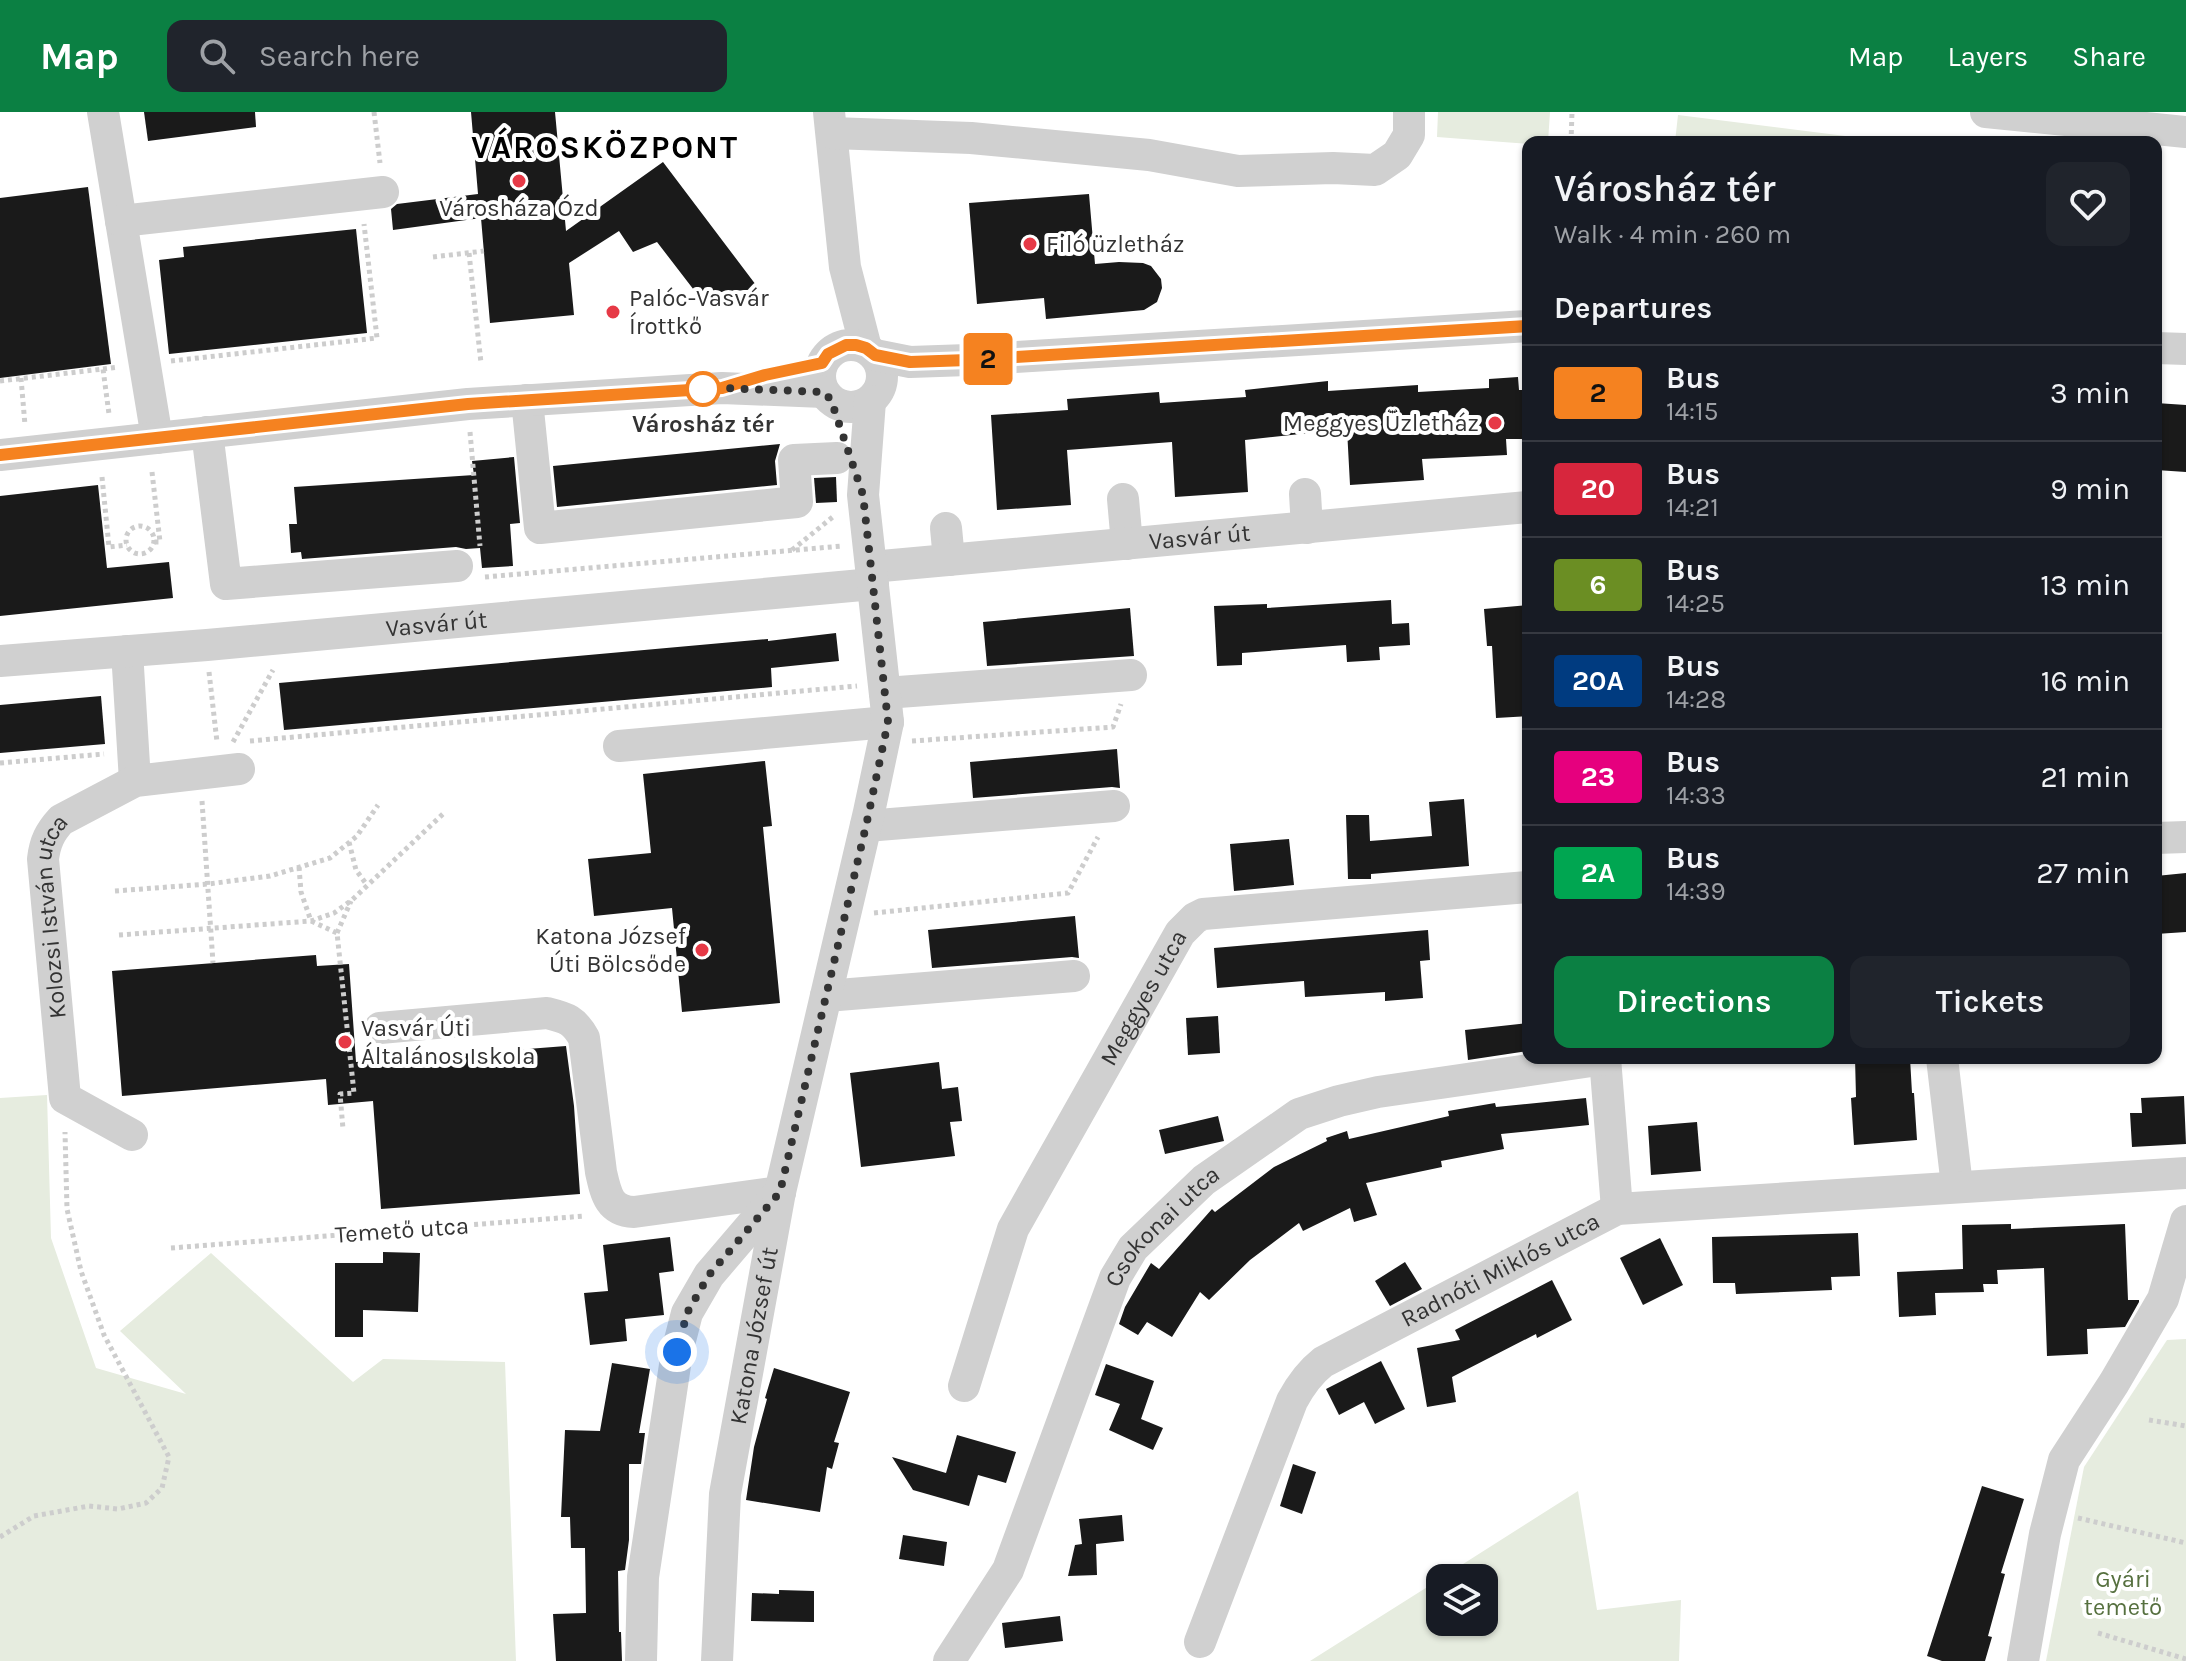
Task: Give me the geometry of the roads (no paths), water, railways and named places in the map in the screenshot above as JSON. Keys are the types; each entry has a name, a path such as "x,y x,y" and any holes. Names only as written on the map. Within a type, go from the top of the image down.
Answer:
{"street":[{"path":"103,112 157,438"},
{"path":"852,503 826,377 843,276 832,119 971,138 1149,155 1238,171 1375,170 1397,155 1409,135 1409,112"},
{"path":"2000,113 2186,132"},
{"path":"2000,113 2122,136"},
{"path":"2162,143 2186,148"},
{"path":"121,221 383,192"},
{"path":"843,276 870,352 880,364 882,374 881,384 873,398 852,503"},
{"path":"826,377 846,345 856,345 870,352 910,362 1522,326"},
{"path":"2162,348 2186,349"},
{"path":"826,377 840,406 860,406 912,378 968,360"},
{"path":"0,455 468,404 722,388 765,375 826,377"},
{"path":"527,400 540,528 797,502 794,460 837,458"},
{"path":"207,432 226,584 470,572"},
{"path":"1305,494 1307,528"},
{"path":"1123,499 1127,544"},
{"name":"Katona József út","path":"717,1661 725,1494 780,1192 866,826 883,710 872,576 852,503"},
{"name":"Vasvár út","path":"0,661 207,645 872,576 949,560 1522,508"},
{"path":"946,528 949,560"},
{"path":"127,651 135,781"},
{"path":"619,746 1131,675"},
{"name":"Kolozsi István utca","path":"132,1135 65,1098 44,847 53,828 72,812 135,781 239,769"},
{"path":"866,826 1114,806"},
{"path":"2162,838 2186,837"},
{"name":"Meggyes utca","path":"964,1386 1013,1229 1186,925 1203,914 1522,887"},
{"path":"826,996 1074,976"},
{"path":"380,1028 547,1013 565,1017 577,1026 584,1038 601,1172 604,1188 615,1207 622,1212 634,1212 780,1192"},
{"name":"Csokonai utca","path":"949,1661 1008,1570 1115,1278 1133,1248 1204,1180 1299,1114 1378,1092 1565,1064"},
{"path":"1605,1064 1617,1209"},
{"path":"1943,1064 1957,1186"},
{"name":"Radnóti Miklós utca","path":"1200,1642 1292,1401 1315,1368 1617,1209 2186,1173"},
{"path":"641,1661 643,1577 660,1453 677,1352 687,1313 709,1275 780,1192"},
{"path":"2023,1661 2045,1534 2064,1460 2163,1299 2186,1221"}],"place":[{"name":"Városháza Ózd","path":"519,181"},
{"name":"Filó üzletház","path":"1030,244"},
{"name":"Palóc-Vasvár Írottkő","path":"613,312"},
{"name":"Városház tér","path":"703,389"},
{"name":"Meggyes Üzletház","path":"1495,423"},
{"name":"Katona József Úti Bölcsőde","path":"702,950"},
{"name":"Vasvár Úti Általános Iskola","path":"345,1042"}],"district":[{"name":"VÁROSKÖZPONT","path":"605,147"}],"park label":[{"name":"Gyári temető","path":"2123,1593"}]}
